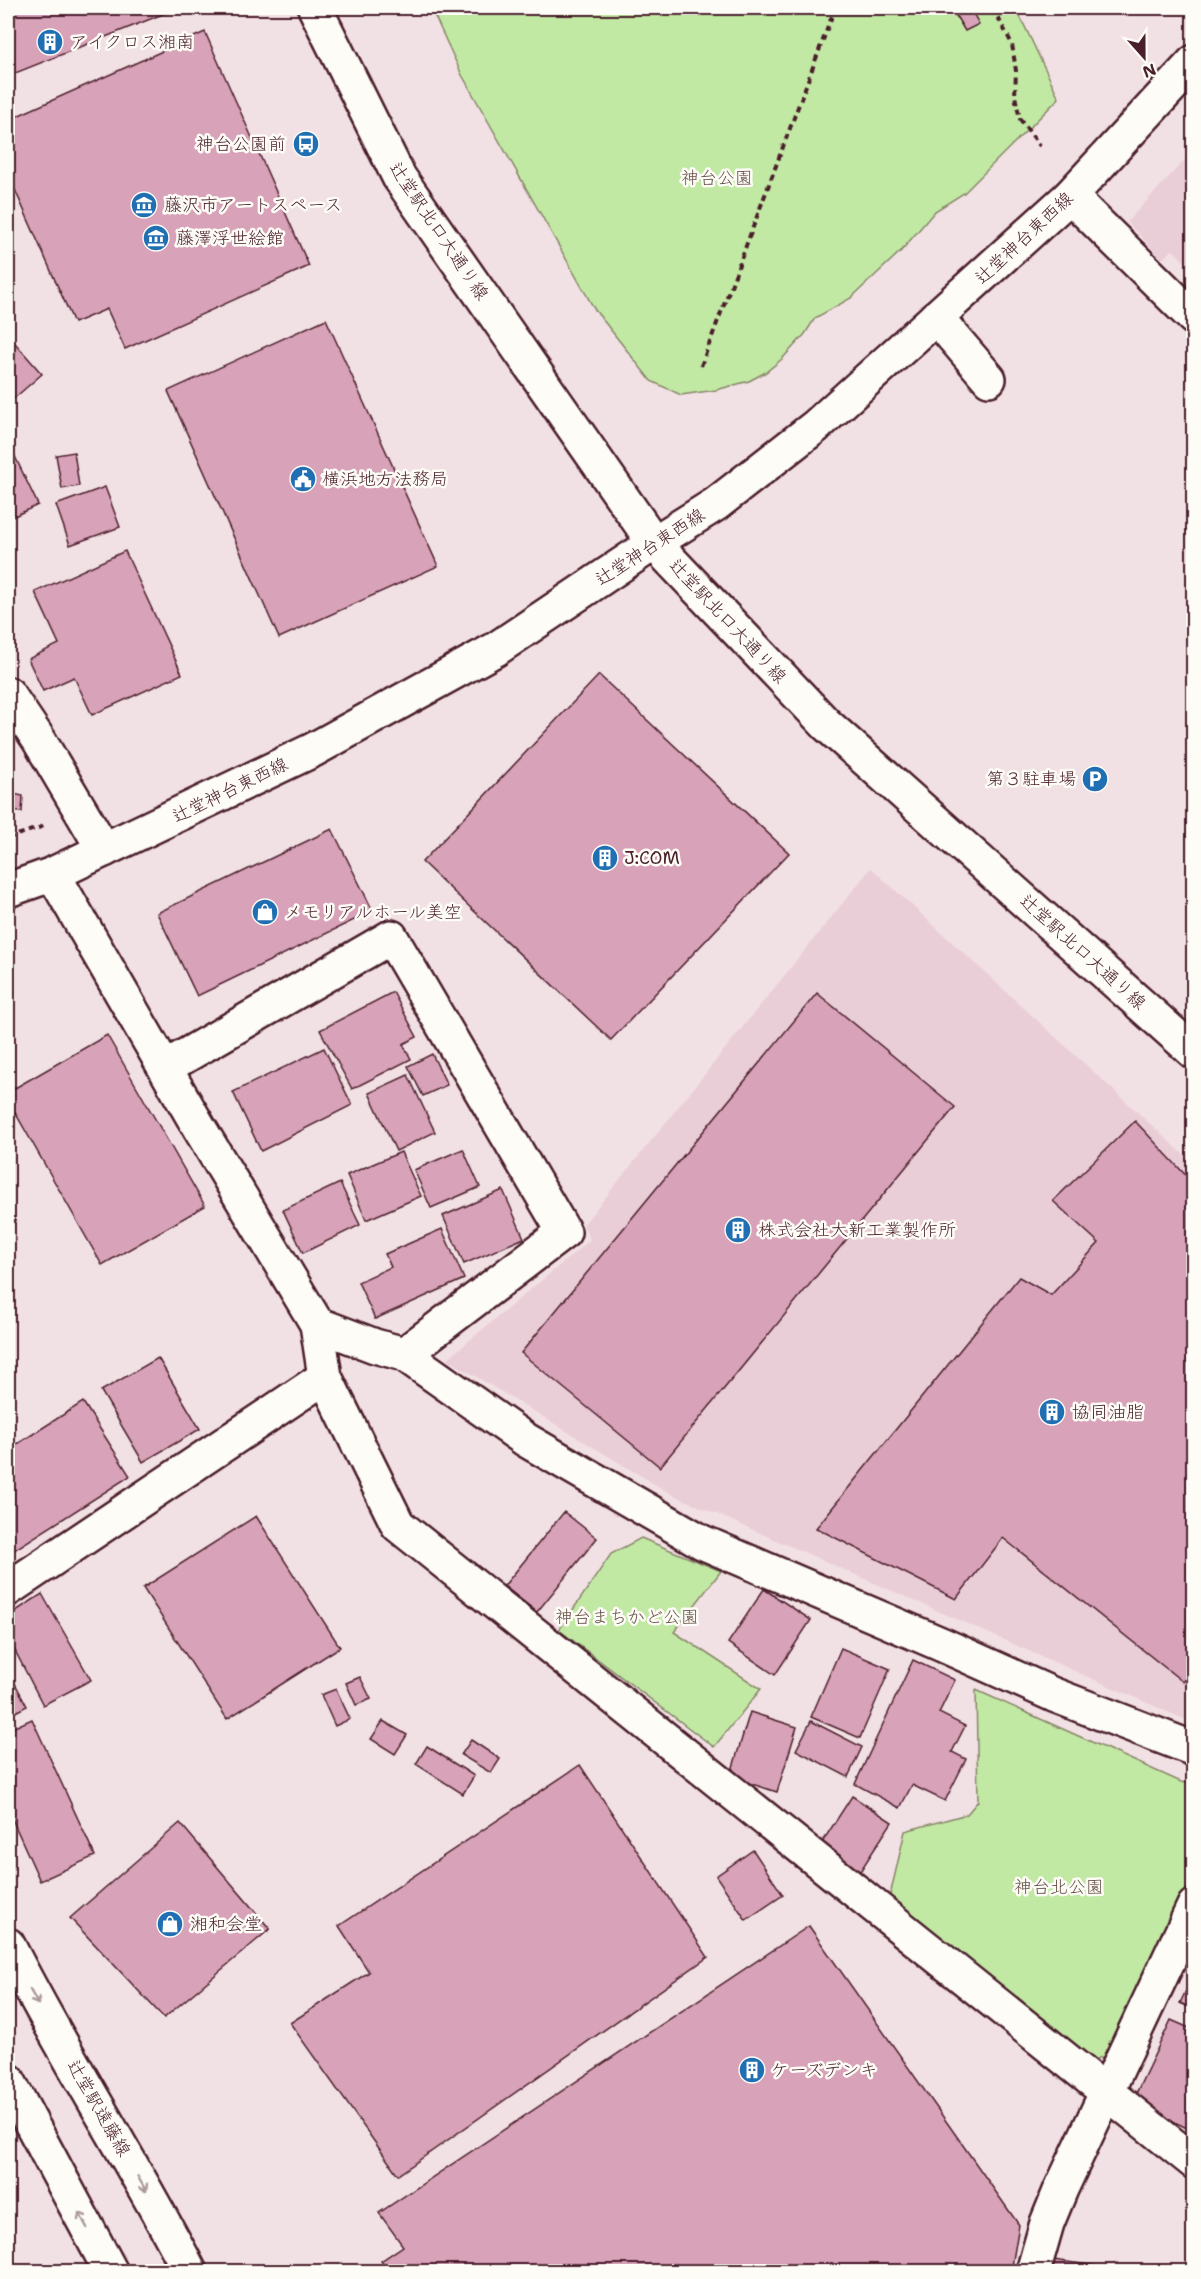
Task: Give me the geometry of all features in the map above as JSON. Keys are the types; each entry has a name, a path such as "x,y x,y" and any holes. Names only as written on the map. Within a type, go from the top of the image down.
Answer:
{"street":[{"name":"辻堂駅北口大通り線","path":"315,8 399,177 654,543 826,724 1194,1052"},
{"name":"辻堂神台東西線","path":"8,890 53,874 313,750 496,649 716,504 816,426 1070,196 1194,62"},
{"path":"1070,196 1194,318"},
{"path":"936,317 989,379"},
{"path":"8,694 39,740 104,850"},
{"path":"53,874 166,1067 200,1130 317,1324 325,1377 398,1525 1194,2163"},
{"path":"166,1067 392,937 564,1232 404,1354"},
{"path":"317,1324 375,1346 404,1354 526,1440 702,1542 933,1640 1054,1695 1194,1749"},
{"path":"8,1589 325,1377"},
{"path":"1033,2271 1047,2223 1061,2190 1194,1906"},
{"name":"辻堂駅遠藤線","path":"8,1945 34,1997 168,2228 190,2271"},
{"path":"8,2080 111,2271"}],"path":[{"path":"701,366 835,8"},
{"path":"993,8 1012,44 1016,70 1015,96 1020,119 1040,146"},
{"path":"8,838 48,825"}],"shaded area":[{"path":"1193,151 1193,270 1173,250 1162,259 1127,222"},
{"path":"871,868 1193,1163 1193,1723 671,1494 447,1359 590,1240 583,1225"}],"green space":[{"name":"神台公園","path":"431,8 1016,8 1059,98 964,193 935,211 901,251 851,298 815,318 805,334 782,359 766,372 749,381 716,390 681,395 651,381 595,310 462,75"},
{"name":"神台まちかど公園","path":"641,1538 721,1571 674,1632 761,1689 714,1747 559,1630 611,1554"},
{"name":"神台北公園","path":"976,1690 1181,1782 1193,1784 1193,1877 1108,2055 1088,2062 889,1900 905,1831 967,1814 978,1801"}],"building":[{"name":"アイクロス湘南","path":"8,8 178,8 8,76"},
{"path":"970,8 979,24 965,31 956,16"},
{"path":"205,32 309,266 125,349 107,309 74,323 8,174 8,120"},
{"name":"横浜地方法務局","path":"326,319 438,566 279,638 168,391"},
{"path":"8,335 42,374 11,401 8,397"},
{"path":"11,448 38,505 8,519 8,450"},
{"path":"74,452 79,486 62,489 56,455"},
{"path":"105,487 120,527 70,545 56,505"},
{"path":"125,551 182,674 92,715 74,677 43,691 28,659 59,644 35,592"},
{"name":"J:COM","path":"599,675 789,853 611,1040 422,862"},
{"path":"8,786 9,793 23,796 22,812 8,811"},
{"name":"メモリアルホール美空","path":"332,829 373,911 197,996 157,913"},
{"path":"393,992 417,1037 403,1044 411,1059 352,1089 320,1030"},
{"name":"株式会社大新工業製作所","path":"817,993 955,1107 660,1467 521,1353"},
{"path":"107,1035 205,1206 102,1265 8,1100 8,1092"},
{"path":"324,1048 352,1105 261,1151 233,1092"},
{"path":"432,1054 447,1085 423,1096 408,1066"},
{"path":"408,1075 435,1132 396,1151 369,1093"},
{"name":"協同油脂","path":"1135,1121 1194,1184 1194,1670 1183,1682 1003,1538 956,1599 816,1528 1019,1277 1051,1295 1099,1243 1053,1201"},
{"path":"463,1149 480,1187 431,1208 414,1170"},
{"path":"401,1152 421,1196 366,1220 347,1175"},
{"path":"340,1183 360,1225 303,1253 283,1210"},
{"path":"503,1190 524,1238 464,1264 443,1216"},
{"path":"442,1229 464,1279 375,1319 358,1282 391,1267 385,1254"},
{"path":"158,1358 200,1429 143,1462 101,1391"},
{"path":"83,1402 130,1476 8,1554 8,1450"},
{"path":"564,1512 597,1538 537,1612 504,1586"},
{"path":"256,1516 340,1647 227,1719 143,1588"},
{"path":"764,1589 811,1620 775,1675 728,1643"},
{"path":"42,1594 91,1680 43,1705 8,1637 8,1616"},
{"path":"841,1648 890,1669 860,1738 811,1717"},
{"path":"913,1660 955,1680 939,1713 965,1726 952,1752 966,1759 945,1801 912,1785 900,1808 855,1784"},
{"path":"8,1670 27,1706 8,1716"},
{"path":"360,1677 371,1699 356,1705 346,1683"},
{"path":"336,1689 350,1719 335,1726 321,1695"},
{"path":"750,1712 797,1727 777,1792 730,1777"},
{"path":"32,1719 95,1856 40,1881 8,1810 8,1730"},
{"path":"383,1721 407,1735 395,1754 371,1739"},
{"path":"811,1721 862,1747 848,1777 796,1750"},
{"path":"471,1740 500,1759 491,1773 461,1755"},
{"path":"427,1746 474,1776 463,1794 416,1764"},
{"path":"580,1765 708,1957 398,2175 290,2023 369,1972 339,1926"},
{"path":"852,1796 892,1822 859,1873 819,1847"},
{"name":"湘和会堂","path":"180,1823 270,1929 164,2018 70,1918"},
{"path":"753,1850 783,1895 746,1920 716,1876"},
{"name":"ケーズデンキ","path":"809,1926 1019,2225 1011,2272 389,2272 381,2261 403,2246 379,2213"},
{"path":"1194,1974 1194,2009 1180,2003"},
{"path":"1171,2020 1194,2030 1194,2115 1187,2128 1132,2102"},
{"path":"8,2251 18,2272 8,2272"},
{"path":"1053,2260 1120,2269 1119,2272 1051,2272"}],"place":[{"name":"アイクロス湘南","path":"50,42"},
{"name":"神台公園前","path":"306,144"},
{"name":"藤沢市アートスペース","path":"144,205"},
{"name":"藤澤浮世絵館","path":"156,238"},
{"name":"横浜地方法務局","path":"303,479"},
{"name":"第３駐車場","path":"1095,779"},
{"name":"J:COM","path":"605,858"},
{"name":"メモリアルホール美空","path":"265,912"},
{"name":"株式会社大新工業製作所","path":"738,1230"},
{"name":"協同油脂","path":"1052,1412"},
{"name":"湘和会堂","path":"170,1924"},
{"name":"ケーズデンキ","path":"752,2070"}]}
